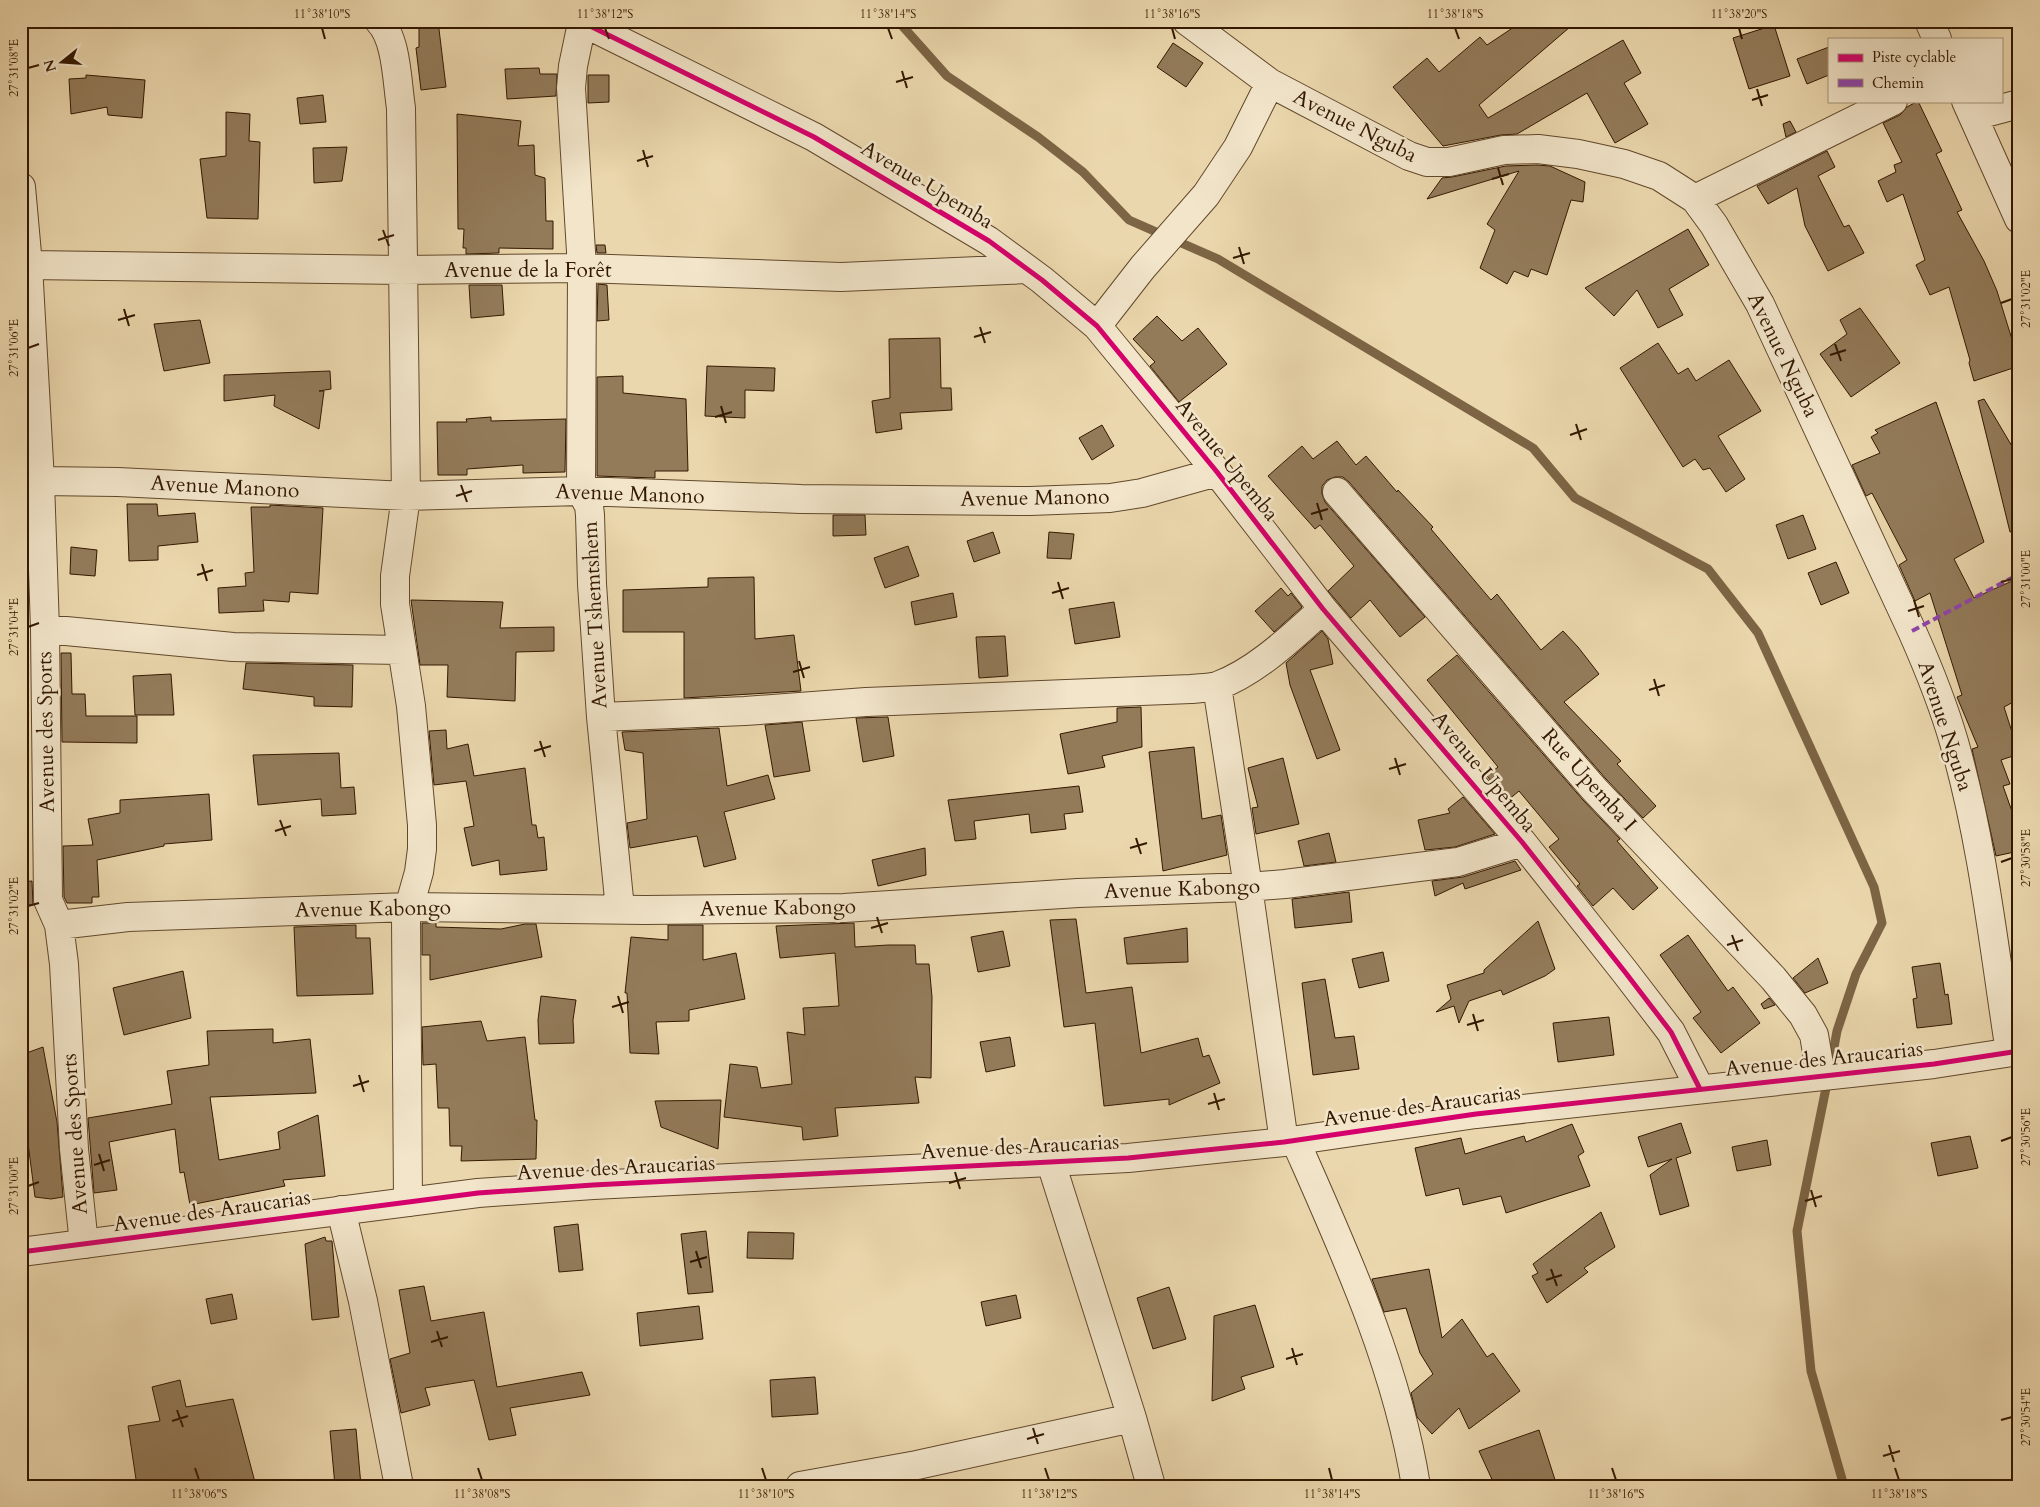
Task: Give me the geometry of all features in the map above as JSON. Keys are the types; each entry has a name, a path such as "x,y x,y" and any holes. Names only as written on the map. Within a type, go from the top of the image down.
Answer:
{"street":[{"path":"379,21 387,32 392,50 401,108 406,496 395,576 395,604 411,706 422,825 422,849 419,872 406,918 408,1202"},
{"name":"Avenue Nguba","path":"1187,21 1270,82 1409,156 1427,162 1449,162 1504,150 1538,149 1578,154 1624,164 1659,176 1694,199 1714,225 1760,304 1933,679 1954,740 1967,794 2014,1052"},
{"path":"1929,21 1937,38"},
{"name":"Avenue Tshemtshem","path":"581,22 572,66 571,88 582,268 582,491 589,506 590,514 592,584 601,716 620,909"},
{"name":"Avenue Upemba","path":"581,22 814,137 989,241 1097,326 1217,472 1323,609 1522,842 1671,1032 1700,1089"},
{"path":"1097,326 1143,267 1206,195 1238,147 1270,82"},
{"path":"1694,199 1891,102"},
{"path":"2019,104 1970,109 2019,219"},
{"name":"Avenue des Sports","path":"21,187 28,265 40,480 45,630 48,900 59,925 64,964 74,1149 84,1244"},
{"name":"Avenue de la Forêt","path":"28,265 402,270 582,268 841,277 1027,269"},
{"name":"Avenue Manono","path":"40,480 406,496 582,491 801,499 1074,501 1142,493 1217,472"},
{"name":"Rue Upemba I","path":"1337,492 1594,789 1772,978 1803,1015 1814,1035 1821,1076"},
{"path":"601,716 745,711 866,702 1181,690 1217,686 1243,673 1280,648 1323,609"},
{"path":"45,630 233,647 401,650"},
{"path":"1217,686 1290,1141 1363,1300 1396,1398 1407,1437 1416,1486"},
{"name":"Avenue Kabongo","path":"59,925 128,917 409,907 620,909 844,908 1078,893 1248,887 1458,862 1522,842"},
{"name":"Avenue des Araucarias","path":"21,1252 221,1228 341,1210 478,1193 593,1185 1128,1158 1290,1141 1476,1114 1934,1064 2014,1052"},
{"path":"1051,1163 1152,1486"},
{"path":"341,1210 363,1301 399,1486"},
{"path":"800,1486 917,1465 1132,1418"}],"building":[{"path":"419,21 438,21 446,87 421,90 416,48 419,47"},
{"path":"1523,21 1577,21 1479,105 1488,118 1623,40 1641,73 1624,83 1648,124 1615,143 1587,93 1517,134 1501,135 1443,146 1393,87 1427,58 1439,72 1480,37 1487,45"},
{"path":"1774,25 1790,76 1749,89 1733,38"},
{"path":"1173,43 1203,63 1186,87 1157,67"},
{"path":"1828,47 1828,75 1807,84 1797,59"},
{"path":"539,68 540,74 557,74 556,96 507,99 505,69"},
{"path":"86,75 145,80 142,118 108,115 107,107 71,114 69,79 86,78"},
{"path":"588,75 609,75 609,102 588,103"},
{"path":"323,95 326,122 300,124 297,98"},
{"path":"1918,102 1942,151 1936,154 1962,210 1957,212 1984,261 1997,291 2019,366 1974,381 1969,363 1970,360 1949,287 1930,295 1916,265 1925,260 1903,194 1887,202 1878,181 1896,172 1894,165 1902,162 1883,123 1900,115 1907,107"},
{"path":"226,112 250,114 249,141 260,142 258,219 207,218 200,159 226,156"},
{"path":"457,114 521,121 518,146 534,145 535,175 545,178 546,221 553,221 553,249 499,248 499,253 466,254 466,248 463,248 464,229 458,229"},
{"path":"1790,121 1796,132 1786,137 1783,124"},
{"path":"347,147 342,181 314,183 313,148"},
{"path":"1827,151 1835,167 1818,176 1844,227 1849,225 1864,253 1828,271 1805,226 1797,188 1768,204 1757,186"},
{"path":"1506,166 1550,166 1585,182 1583,202 1571,200 1547,275 1531,269 1528,277 1514,271 1507,284 1480,268 1495,230 1487,224 1519,171 1427,199 1442,178"},
{"path":"1688,229 1709,265 1669,289 1683,315 1658,328 1637,290 1614,316 1585,288"},
{"path":"596,245 605,245 606,253 597,253"},
{"path":"598,284 607,285 609,320 597,321"},
{"path":"469,285 502,285 504,315 471,318"},
{"path":"1860,308 1900,363 1851,397 1820,354 1847,334 1840,320"},
{"path":"1157,316 1182,341 1198,328 1227,364 1179,402 1150,366 1155,362 1133,339"},
{"path":"200,320 210,363 164,371 154,324"},
{"path":"940,338 941,388 951,388 952,410 900,413 902,429 876,433 872,401 890,398 889,339"},
{"path":"1658,343 1678,374 1688,368 1696,381 1729,360 1761,411 1718,436 1745,479 1726,492 1710,468 1703,470 1695,459 1683,467 1620,368"},
{"path":"707,366 775,368 774,391 745,390 745,418 705,416"},
{"path":"330,371 331,389 319,391 324,391 319,429 274,406 275,395 224,401 224,375"},
{"path":"623,376 623,393 686,399 688,471 655,471 655,478 597,476 597,377"},
{"path":"1984,399 2019,458 2019,531 2010,532 1978,401"},
{"path":"1936,402 1984,542 1954,559 1974,598 2019,578 2019,699 2004,707 2019,754 2001,760 2010,784 2003,786 2019,831 2019,851 1996,856 1972,749 1978,747 1957,697 1962,695 1930,593 1915,601 1899,565 1907,560 1872,493 1866,496 1852,465 1880,453 1871,437 1878,433 1875,430"},
{"path":"491,417 491,421 566,419 565,472 523,473 523,465 467,469 467,475 438,475 437,422 467,422 466,419"},
{"path":"1102,425 1114,446 1092,460 1079,438"},
{"path":"1337,441 1356,465 1366,456 1397,492 1398,490 1433,527 1431,529 1491,600 1497,594 1541,650 1563,631 1578,647 1599,674 1564,702 1621,761 1617,764 1656,806 1643,818 1606,779 1343,477 1327,480 1322,486 1325,502 1425,617 1400,637 1370,600 1351,618 1328,591 1354,566 1320,525 1315,529 1268,476 1302,446 1313,459"},
{"path":"127,504 157,504 158,516 195,513 198,542 158,546 158,560 129,561"},
{"path":"270,505 323,508 318,594 290,592 289,602 263,600 264,611 219,613 218,588 246,586 245,573 254,572 251,507 270,507"},
{"path":"833,515 865,515 866,535 833,536"},
{"path":"1803,515 1816,549 1788,559 1776,525"},
{"path":"993,532 1000,553 974,562 967,541"},
{"path":"1049,532 1074,534 1071,559 1047,558"},
{"path":"908,546 919,576 885,588 874,558"},
{"path":"71,547 97,550 95,576 70,574"},
{"path":"1836,562 1849,593 1821,605 1808,573"},
{"path":"754,577 755,639 794,635 801,691 684,698 684,632 623,632 623,590 708,587 708,578"},
{"path":"1281,588 1288,596 1291,593 1302,607 1274,632 1255,611"},
{"path":"953,593 957,617 915,625 911,602"},
{"path":"411,600 503,602 500,628 554,627 554,651 516,652 515,701 447,697 448,665 420,665"},
{"path":"1114,602 1120,637 1075,644 1069,609"},
{"path":"1322,631 1328,639 1333,664 1310,670 1340,750 1317,759 1290,685 1286,663"},
{"path":"1005,636 1008,676 979,678 976,637"},
{"path":"61,653 71,653 72,694 85,694 86,716 137,716 137,743 62,742"},
{"path":"1457,655 1583,800 1620,839 1617,841 1658,888 1633,910 1613,888 1593,906 1577,886 1580,884 1549,847 1559,839 1519,791 1507,801 1487,776 1498,767 1427,680"},
{"path":"246,663 353,665 352,707 314,706 314,697 243,689"},
{"path":"171,674 174,715 135,715 133,676"},
{"path":"1141,707 1142,747 1102,756 1105,767 1068,774 1060,734 1117,722 1117,708"},
{"path":"888,717 894,756 863,762 856,718"},
{"path":"802,722 810,771 774,777 765,725"},
{"path":"719,728 727,786 768,775 775,799 724,812 736,859 704,867 697,836 630,848 627,823 647,819 643,753 625,750 622,732"},
{"path":"446,730 447,749 468,744 474,776 525,768 532,825 536,825 538,838 544,837 547,870 500,875 499,860 472,866 464,828 474,826 466,781 434,785 429,731"},
{"path":"1194,747 1202,819 1221,815 1227,855 1163,871 1149,752"},
{"path":"339,753 341,788 354,787 356,814 322,816 321,799 258,805 253,755"},
{"path":"1283,758 1299,824 1256,834 1252,808 1258,807 1248,768"},
{"path":"1079,786 1083,812 1064,814 1066,829 1031,833 1029,814 974,821 976,839 955,841 948,800"},
{"path":"209,794 212,840 164,844 164,846 97,860 99,897 92,897 92,903 67,903 64,897 63,846 93,845 88,819 120,813 120,800"},
{"path":"1463,797 1495,834 1455,847 1425,850 1418,820 1450,813 1448,809"},
{"path":"1329,833 1336,862 1304,866 1298,841"},
{"path":"925,848 926,875 878,886 872,860"},
{"path":"1515,861 1521,870 1465,889 1463,883 1435,896 1432,881 1463,877"},
{"path":"32,881 33,905 21,905 21,882"},
{"path":"1349,892 1352,922 1295,928 1292,899"},
{"path":"1076,919 1086,993 1132,987 1141,1053 1198,1038 1203,1057 1209,1055 1220,1083 1169,1105 1169,1099 1104,1106 1095,1023 1064,1027 1050,920"},
{"path":"1538,921 1555,969 1545,976 1503,995 1501,990 1469,1001 1459,1023 1454,1006 1436,1012 1451,999 1447,985 1484,973 1484,970"},
{"path":"422,923 436,923 436,927 501,929 525,924 536,924 542,957 430,980 430,955 422,955"},
{"path":"854,923 855,947 915,945 916,964 929,964 932,997 931,1078 915,1077 919,1103 835,1108 838,1136 803,1140 802,1127 724,1117 730,1064 757,1067 761,1088 792,1084 787,1032 805,1035 803,1008 839,1006 835,953 780,958 776,926"},
{"path":"356,925 356,938 370,938 373,994 297,996 294,927"},
{"path":"668,925 703,925 703,960 736,953 745,999 689,1010 689,1021 656,1022 659,1054 630,1053 627,993 625,993 631,937 668,940"},
{"path":"1187,928 1188,962 1127,964 1124,938"},
{"path":"1003,931 1010,966 978,972 971,937"},
{"path":"1688,935 1728,991 1733,987 1760,1023 1721,1053 1693,1018 1701,1012 1660,955"},
{"path":"1383,952 1389,981 1359,988 1352,959"},
{"path":"1818,958 1828,983 1805,993 1793,978"},
{"path":"1940,963 1945,995 1948,994 1952,1024 1917,1028 1913,999 1917,998 1912,967"},
{"path":"183,971 191,1018 124,1035 113,988"},
{"path":"1325,979 1335,1038 1354,1036 1359,1069 1313,1075 1302,983"},
{"path":"541,996 576,1000 573,1020 574,1043 539,1044 538,1020"},
{"path":"1769,998 1775,1005 1764,1009 1761,1004"},
{"path":"1609,1017 1614,1055 1558,1062 1553,1023"},
{"path":"481,1021 487,1041 525,1037 535,1120 537,1120 536,1159 461,1161 462,1146 450,1146 449,1108 438,1108 436,1064 423,1065 422,1027"},
{"path":"273,1029 273,1043 310,1039 316,1093 210,1097 219,1160 280,1149 278,1132 318,1115 325,1176 283,1180 285,1186 190,1205 184,1172 180,1173 175,1129 109,1142 117,1190 94,1193 88,1118 172,1104 167,1071 209,1065 207,1031"},
{"path":"1010,1037 1015,1066 986,1072 980,1042"},
{"path":"43,1047 57,1122 63,1197 51,1199 35,1197 25,1120 21,1121 21,1055"},
{"path":"721,1100 718,1149 661,1127 655,1101"},
{"path":"1681,1123 1691,1153 1676,1158 1689,1206 1660,1215 1650,1175 1672,1159 1648,1167 1638,1137"},
{"path":"1572,1124 1584,1152 1578,1156 1590,1186 1506,1213 1501,1196 1463,1205 1459,1188 1426,1196 1415,1148 1461,1138 1465,1154 1524,1136 1526,1142"},
{"path":"1970,1136 1978,1168 1938,1176 1931,1143"},
{"path":"1767,1140 1771,1165 1737,1171 1732,1147"},
{"path":"1601,1212 1615,1247 1584,1268 1588,1272 1547,1303 1532,1276 1538,1273 1533,1264"},
{"path":"578,1224 583,1270 559,1272 554,1227"},
{"path":"706,1231 713,1292 688,1294 681,1234"},
{"path":"748,1232 794,1233 793,1259 747,1258"},
{"path":"325,1237 326,1241 332,1241 339,1317 312,1320 305,1244"},
{"path":"1429,1269 1442,1338 1462,1319 1487,1357 1493,1353 1520,1391 1469,1429 1459,1408 1432,1434 1417,1417 1411,1393 1433,1374 1420,1353 1406,1308 1384,1312 1372,1279"},
{"path":"424,1286 431,1321 484,1312 497,1387 582,1372 590,1395 510,1408 516,1435 489,1440 474,1380 425,1388 430,1405 401,1413 390,1359 410,1353 399,1290"},
{"path":"1169,1287 1186,1339 1153,1349 1137,1298"},
{"path":"232,1294 237,1319 211,1324 206,1299"},
{"path":"1016,1295 1021,1318 986,1326 981,1302"},
{"path":"1255,1305 1274,1367 1241,1377 1245,1389 1212,1401 1214,1316"},
{"path":"699,1306 703,1339 640,1346 637,1313"},
{"path":"815,1377 818,1414 772,1417 770,1380"},
{"path":"180,1380 186,1407 233,1399 256,1486 137,1486 128,1426 160,1421 152,1387"},
{"path":"356,1429 361,1486 335,1486 330,1431"},
{"path":"1539,1430 1557,1486 1495,1486 1479,1451"}],"waterway":[{"path":"898,21 947,76 1038,137 1083,172 1129,220 1218,259 1533,448 1575,498 1708,569 1758,633 1874,887 1882,923 1856,974 1837,1031 1833,1053"},
{"path":"1826,1088 1797,1231 1811,1371 1844,1486"}],"marked path":[{"path":"1912,631 2019,574"}],"cycle path":[{"path":"580,21 814,137 989,241 1042,280 1097,326 1217,472 1323,609 1522,842 1625,972 1671,1032 1700,1089"},
{"path":"21,1252 478,1193 593,1185 1128,1158 1284,1142 1476,1114 1934,1064 2019,1051"}]}
